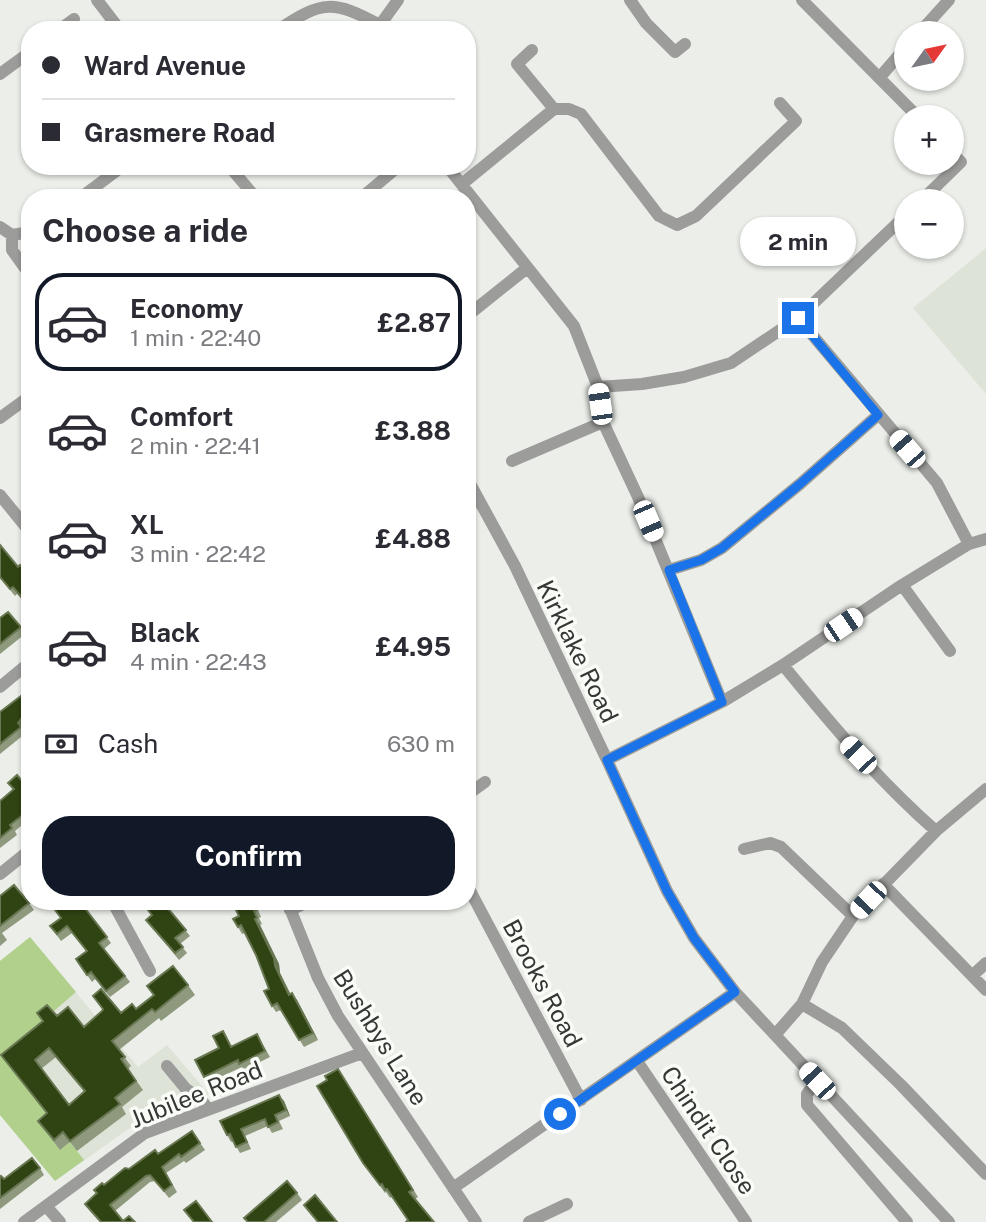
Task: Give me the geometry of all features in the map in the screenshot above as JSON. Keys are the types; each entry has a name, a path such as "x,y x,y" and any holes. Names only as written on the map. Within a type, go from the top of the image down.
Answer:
{"street":[{"path":"97,0 113,21"},
{"path":"385,21 398,0"},
{"path":"630,0 646,23 675,52 685,44"},
{"path":"802,0 907,105"},
{"path":"930,21 949,0"},
{"path":"290,21 308,8 341,3 370,21"},
{"path":"532,50 517,64 554,109"},
{"path":"0,74 21,59"},
{"path":"880,77 894,61"},
{"path":"476,173 554,109 569,109 581,114 659,216 677,225 696,216 796,121 780,103"},
{"path":"92,189 111,175"},
{"path":"237,175 248,189"},
{"path":"372,189 389,175"},
{"path":"454,175 466,189"},
{"path":"462,184 473,175"},
{"path":"933,189 947,175"},
{"path":"476,202 574,326 598,387 603,422 638,497 722,702"},
{"path":"598,387 642,384 684,377 731,363 798,318 894,226"},
{"path":"0,228 12,235 21,234"},
{"path":"12,235 12,250 21,262"},
{"path":"476,310 527,268"},
{"path":"798,318 937,483 969,544"},
{"path":"0,418 21,403"},
{"path":"669,570 701,560 722,548 878,415"},
{"path":"512,461 603,422"},
{"name":"Kirklake Road","path":"476,494 515,566 667,891 694,938 735,992 949,1222"},
{"path":"0,495 21,521"},
{"path":"607,760 722,702 783,665 902,584 969,544 986,539"},
{"path":"902,584 950,651"},
{"path":"783,665 843,739 936,831"},
{"path":"0,687 21,670"},
{"path":"476,788 485,782"},
{"path":"775,1035 802,1004 822,962 853,916 936,831 986,789"},
{"path":"744,849 770,844 780,847 853,916"},
{"path":"0,874 21,857"},
{"path":"883,884 986,990"},
{"name":"Brooks Road","path":"476,902 581,1100"},
{"path":"117,910 150,971"},
{"name":"Bushbys Lane","path":"290,910 318,978 338,1016 475,1222"},
{"path":"972,976 986,963"},
{"path":"453,1188 735,992"},
{"path":"802,1004 842,1028 986,1174"},
{"name":"Jubilee Road","path":"24,1222 145,1133 362,1053"},
{"name":"Chindit Close","path":"637,1061 746,1222"},
{"path":"167,1066 186,1090 200,1098 208,1109"},
{"path":"817,1081 807,1094 807,1105 907,1222"},
{"path":"529,1222 567,1204"},
{"path":"46,1206 60,1222"}],"shaded area":[{"path":"986,248 986,394 913,308"},
{"path":"30,937 138,1067 167,1045 209,1094 137,1123 55,1181 0,1115 0,961"}],"green space":[{"path":"30,937 76,992 33,1029 44,1102 61,1149 70,1142 84,1160 55,1181 0,1115 0,961"}],"building":[{"path":"0,545 18,567 21,566 21,596 0,577"},
{"path":"8,612 21,627 0,644 0,618"},
{"path":"21,696 21,719 18,723 21,727 0,744 0,712"},
{"path":"17,775 21,780 21,816 0,838 0,801 14,789 8,783"},
{"path":"14,885 21,893 21,909 0,926 0,896"},
{"path":"55,910 86,910 107,937 99,943 125,976 106,991 91,972 87,975 76,959 87,951 67,926 57,934 50,926 61,918"},
{"path":"148,910 169,910 186,930 175,938 183,947 175,953 146,920 152,915"},
{"path":"236,910 257,910 254,911 257,918 255,919 274,958 275,966 289,995 292,993 313,1033 299,1040 277,1003 272,1006 264,991 269,989 256,955 241,925 238,927 233,919 239,916"},
{"path":"173,966 188,985 155,1012 152,1009 112,1041 125,1057 121,1059 136,1081 115,1098 120,1104 70,1141 63,1132 54,1140 38,1121 47,1113 1,1055 43,1021 37,1013 47,1005 57,1016 68,1007 84,1027 103,1009 93,996 101,989 121,1013 132,1004 136,1009 154,995 147,986","holes":["49,1048 85,1091 69,1105 35,1060"]},
{"path":"223,1031 231,1047 257,1034 265,1051 239,1064 238,1060 204,1077 195,1060 219,1048 213,1036"},
{"path":"338,1069 413,1190 409,1192 434,1222 406,1222 408,1220 387,1189 380,1185 363,1163 317,1086 327,1080 325,1076"},
{"path":"279,1095 286,1110 275,1115 278,1122 268,1127 265,1119 241,1129 247,1142 236,1147 220,1121"},
{"path":"192,1131 200,1143 162,1167 172,1185 164,1191 150,1175 146,1176 110,1205 123,1221 129,1216 135,1222 101,1222 85,1204 97,1193 94,1190 102,1183 104,1185 125,1168 129,1169 155,1150 158,1154"},
{"path":"32,1158 40,1168 0,1198 0,1177 4,1179"},
{"path":"287,1181 297,1193 264,1222 248,1222 244,1218"},
{"path":"315,1195 337,1222 318,1222 304,1205"},
{"path":"196,1201 212,1222 194,1222 184,1210"}],"route":[{"path":"560,1114 735,992 694,938 667,891 607,760 722,702 669,570 701,560 722,548 878,415 798,318"}]}
